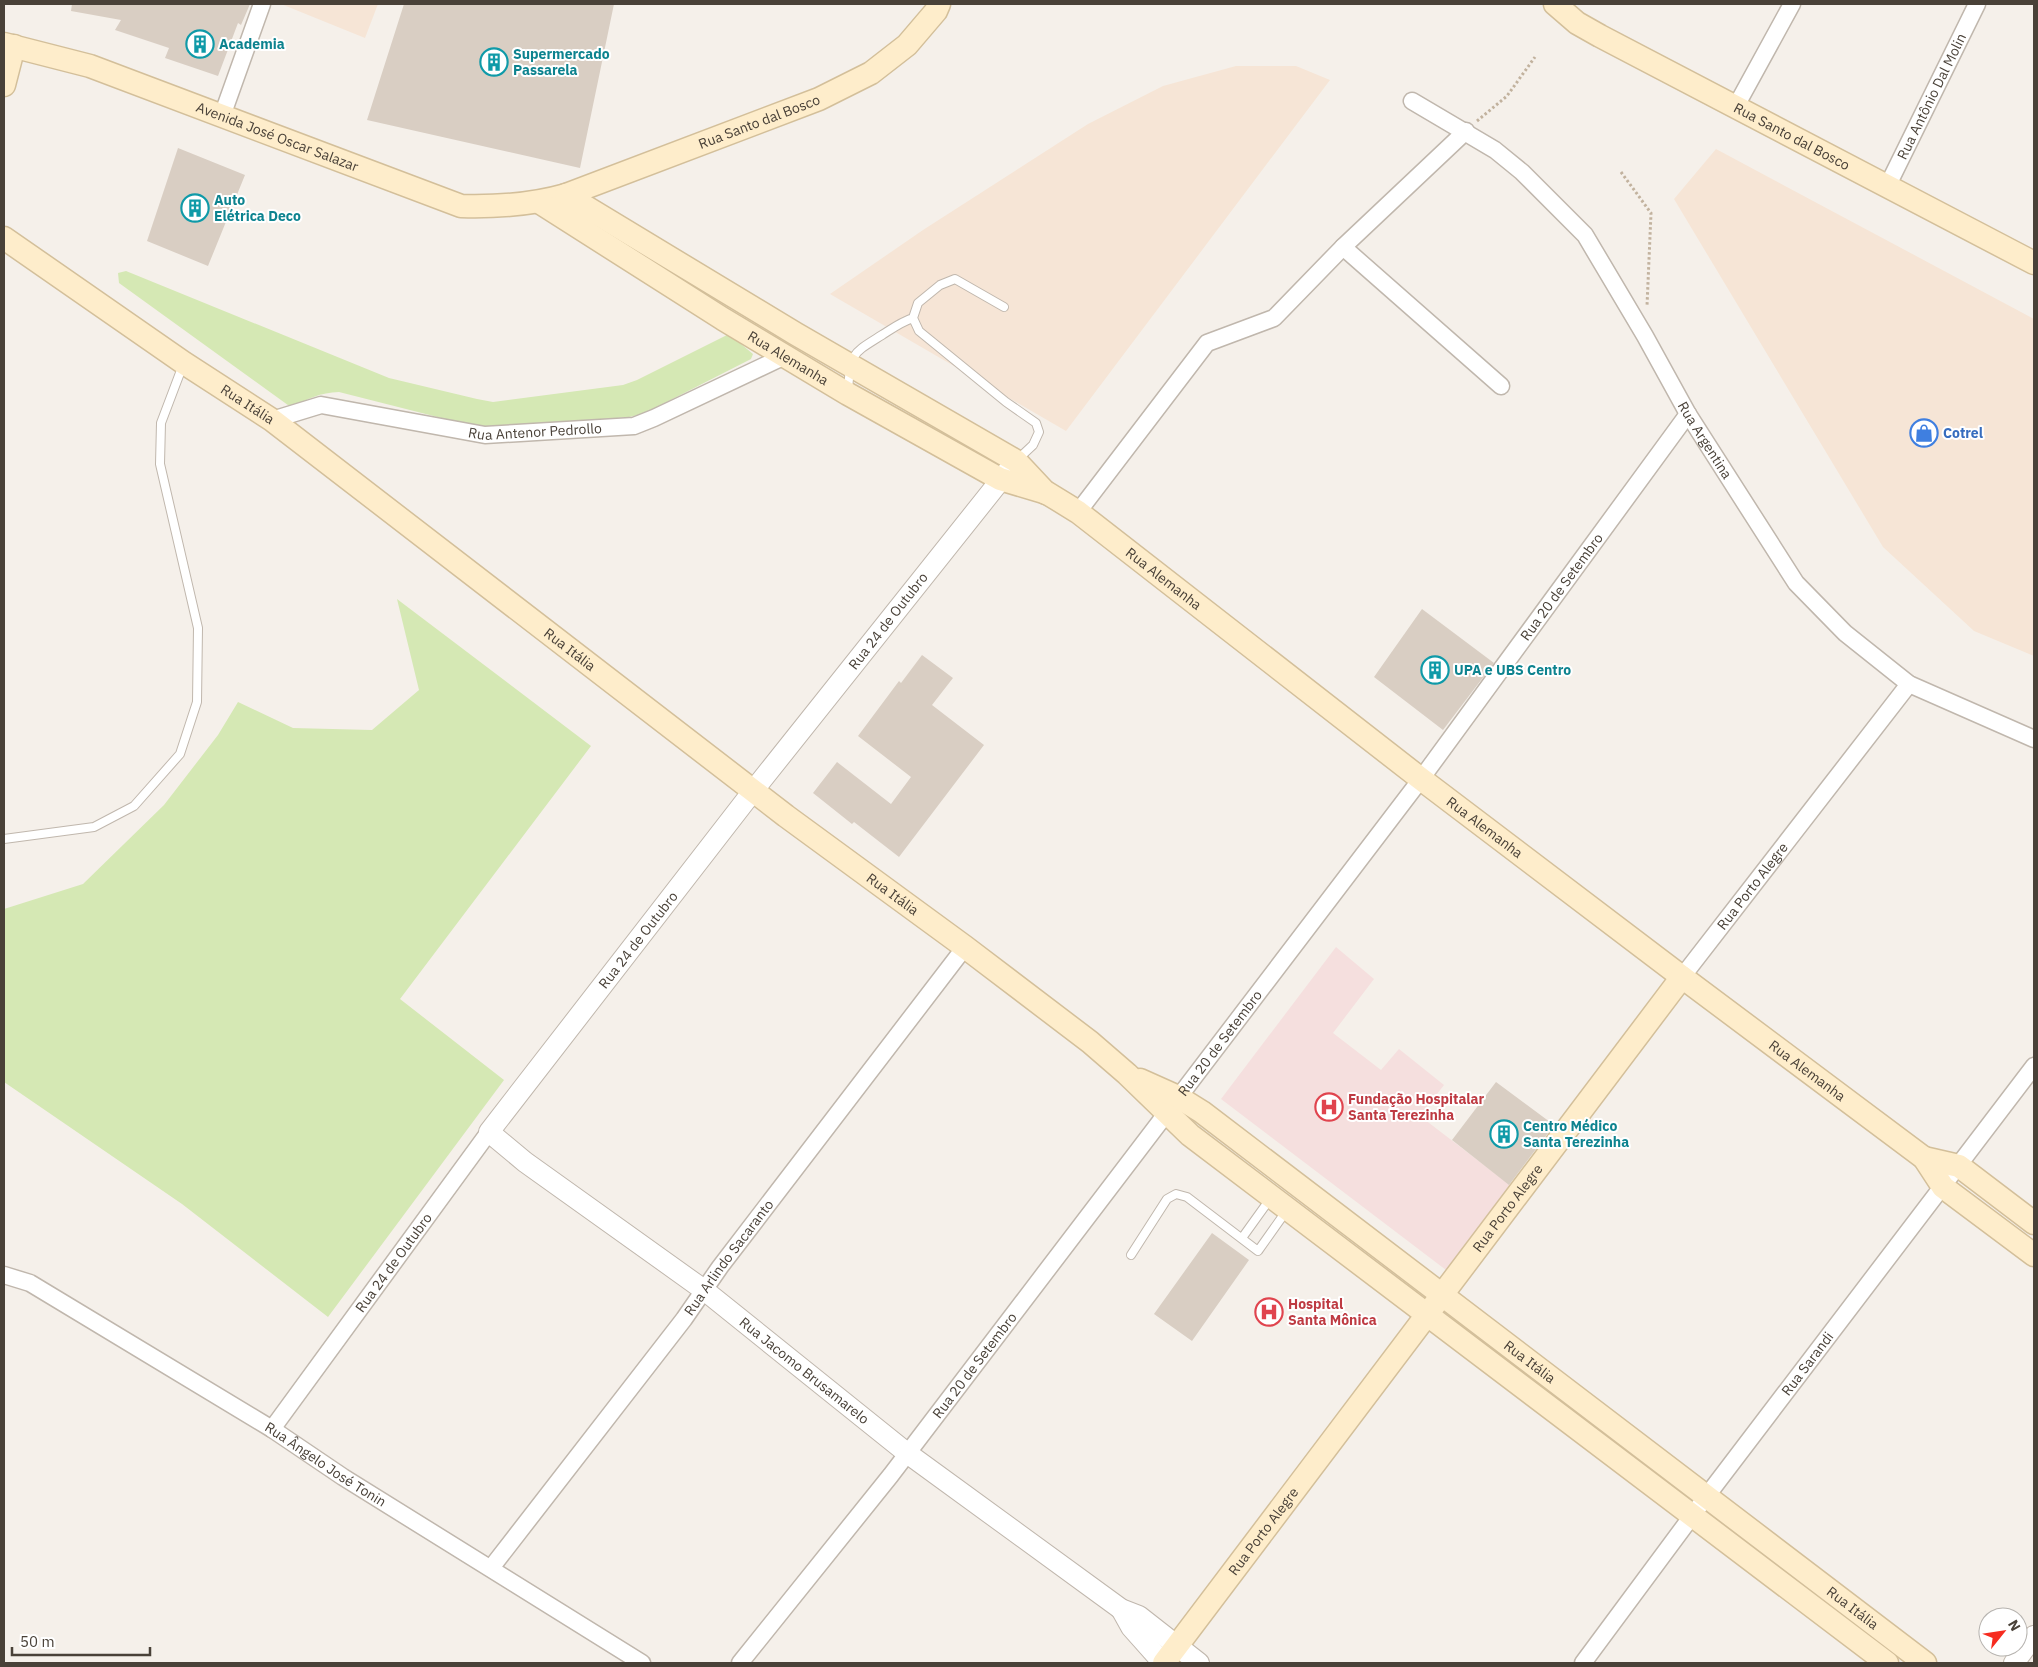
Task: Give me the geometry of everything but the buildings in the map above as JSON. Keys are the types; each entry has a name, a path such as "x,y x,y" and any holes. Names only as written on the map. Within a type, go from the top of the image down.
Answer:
{"main road":[{"name":"Rua Santo dal Bosco","path":"552,198 819,99 871,74 907,45 936,11 939,4"},
{"name":"Rua Santo dal Bosco","path":"1555,4 1577,23 1734,108 1935,210 2034,263"},
{"name":"Avenida José Oscar Salazar","path":"9,45 90,66 461,206 501,207 552,198"},
{"path":"4,85 9,45"},
{"name":"Rua Alemanha","path":"552,198 723,319 848,394 1000,479 1047,493"},
{"name":"Rua Alemanha","path":"552,198 850,364 1016,461 1047,493 1078,512 1421,778 1924,1158 1943,1187 2034,1255"},
{"name":"Rua Itália","path":"4,238 184,363 272,420 753,791 965,947 1090,1042 1127,1074 1172,1105 1202,1112 1441,1295 1700,1506 1837,1625 1887,1663"},
{"name":"Rua Porto Alegre","path":"1168,1657 1682,977"},
{"name":"Rua Itália","path":"1172,1105 1190,1134 1427,1313 1700,1506 1851,1608 1925,1663"},
{"name":"Rua Alemanha","path":"1924,1158 1959,1166 2034,1223"},
{"path":"1837,1625 1851,1608"}],"street":[{"path":"222,116 262,4"},
{"path":"1734,108 1792,4"},
{"name":"Rua Antônio Dal Molin","path":"1887,187 1977,4"},
{"name":"Rua Argentina","path":"1412,101 1466,131 1495,150 1522,172 1585,235 1645,336 1688,414 1796,583 1845,633 1909,684 2034,739"},
{"path":"1078,512 1207,343 1274,318 1343,247 1466,131"},
{"path":"1343,247 1500,386"},
{"name":"Rua Antenor Pedrollo","path":"272,420 321,405 486,435 634,426 785,356"},
{"name":"Rua 20 de Setembro","path":"740,1663 907,1453 1421,778 1688,414"},
{"name":"Rua 24 de Outubro","path":"272,1429 489,1132 753,791 1016,461"},
{"name":"Rua Porto Alegre","path":"1682,977 1909,684"},
{"name":"Rua Arlindo Sacaranto","path":"491,1568 965,947"},
{"name":"Rua Sarandi","path":"1583,1663 2034,1066"},
{"name":"Rua Jacomo Brusamarelo","path":"489,1132 525,1162 704,1290 907,1453 1121,1609 1139,1616 1168,1657 1198,1663"},
{"name":"Rua Ângelo José Tonin","path":"4,1275 30,1283 272,1429 343,1477 642,1663"},
{"path":"2014,1663 2034,1636"}],"lane":[{"path":"1004,307 955,279 940,285 918,303 913,318 919,331 1006,402 1036,423 1039,432 1033,444 1016,461"},
{"path":"848,394 850,364 858,350 901,322 913,318"},
{"path":"4,839 94,827 134,806 180,754 197,702 198,628 160,464 161,423 184,363"},
{"path":"1131,1255 1167,1199 1176,1194 1187,1197 1258,1250 1280,1202"},
{"path":"1242,1238 1280,1202"}],"path":[{"path":"1466,131 1507,96 1535,57"},
{"path":"1621,172 1651,213 1645,336"}],"shaded area":[{"path":"281,4 378,4 365,38"},
{"path":"1236,66 1296,66 1330,80 1066,431 830,294 923,230 1088,124 1163,86"},
{"name":"Cotrel","path":"1716,149 2034,319 2034,656 1974,631 1883,547 1674,199"},
{"name":"Fundação Hospitalar Santa Terezinha","path":"1336,947 1374,979 1333,1033 1381,1070 1399,1049 1444,1085 1420,1116 1510,1185 1446,1270 1221,1099"}],"green space":[{"path":"126,271 389,378 493,402 623,385 637,380 729,334 753,354 751,359 643,414 629,417 495,428 473,426 339,392 314,397 292,408 119,283 118,273"},
{"path":"397,599 591,746 400,999 504,1080 328,1317 182,1204 4,1082 4,909 83,884 164,805 218,735 238,702 293,728 372,730 419,690"}],"place":[{"name":"Academia","path":"200,44"},
{"name":"Supermercado Passarela","path":"494,62"},
{"name":"Auto Elétrica Deco","path":"195,208"},
{"name":"Cotrel","path":"1924,433"},
{"name":"UPA e UBS Centro","path":"1435,670"},
{"name":"Fundação Hospitalar Santa Terezinha","path":"1329,1107"},
{"name":"Centro Médico Santa Terezinha","path":"1504,1134"},
{"name":"Hospital Santa Mônica","path":"1269,1312"}]}
